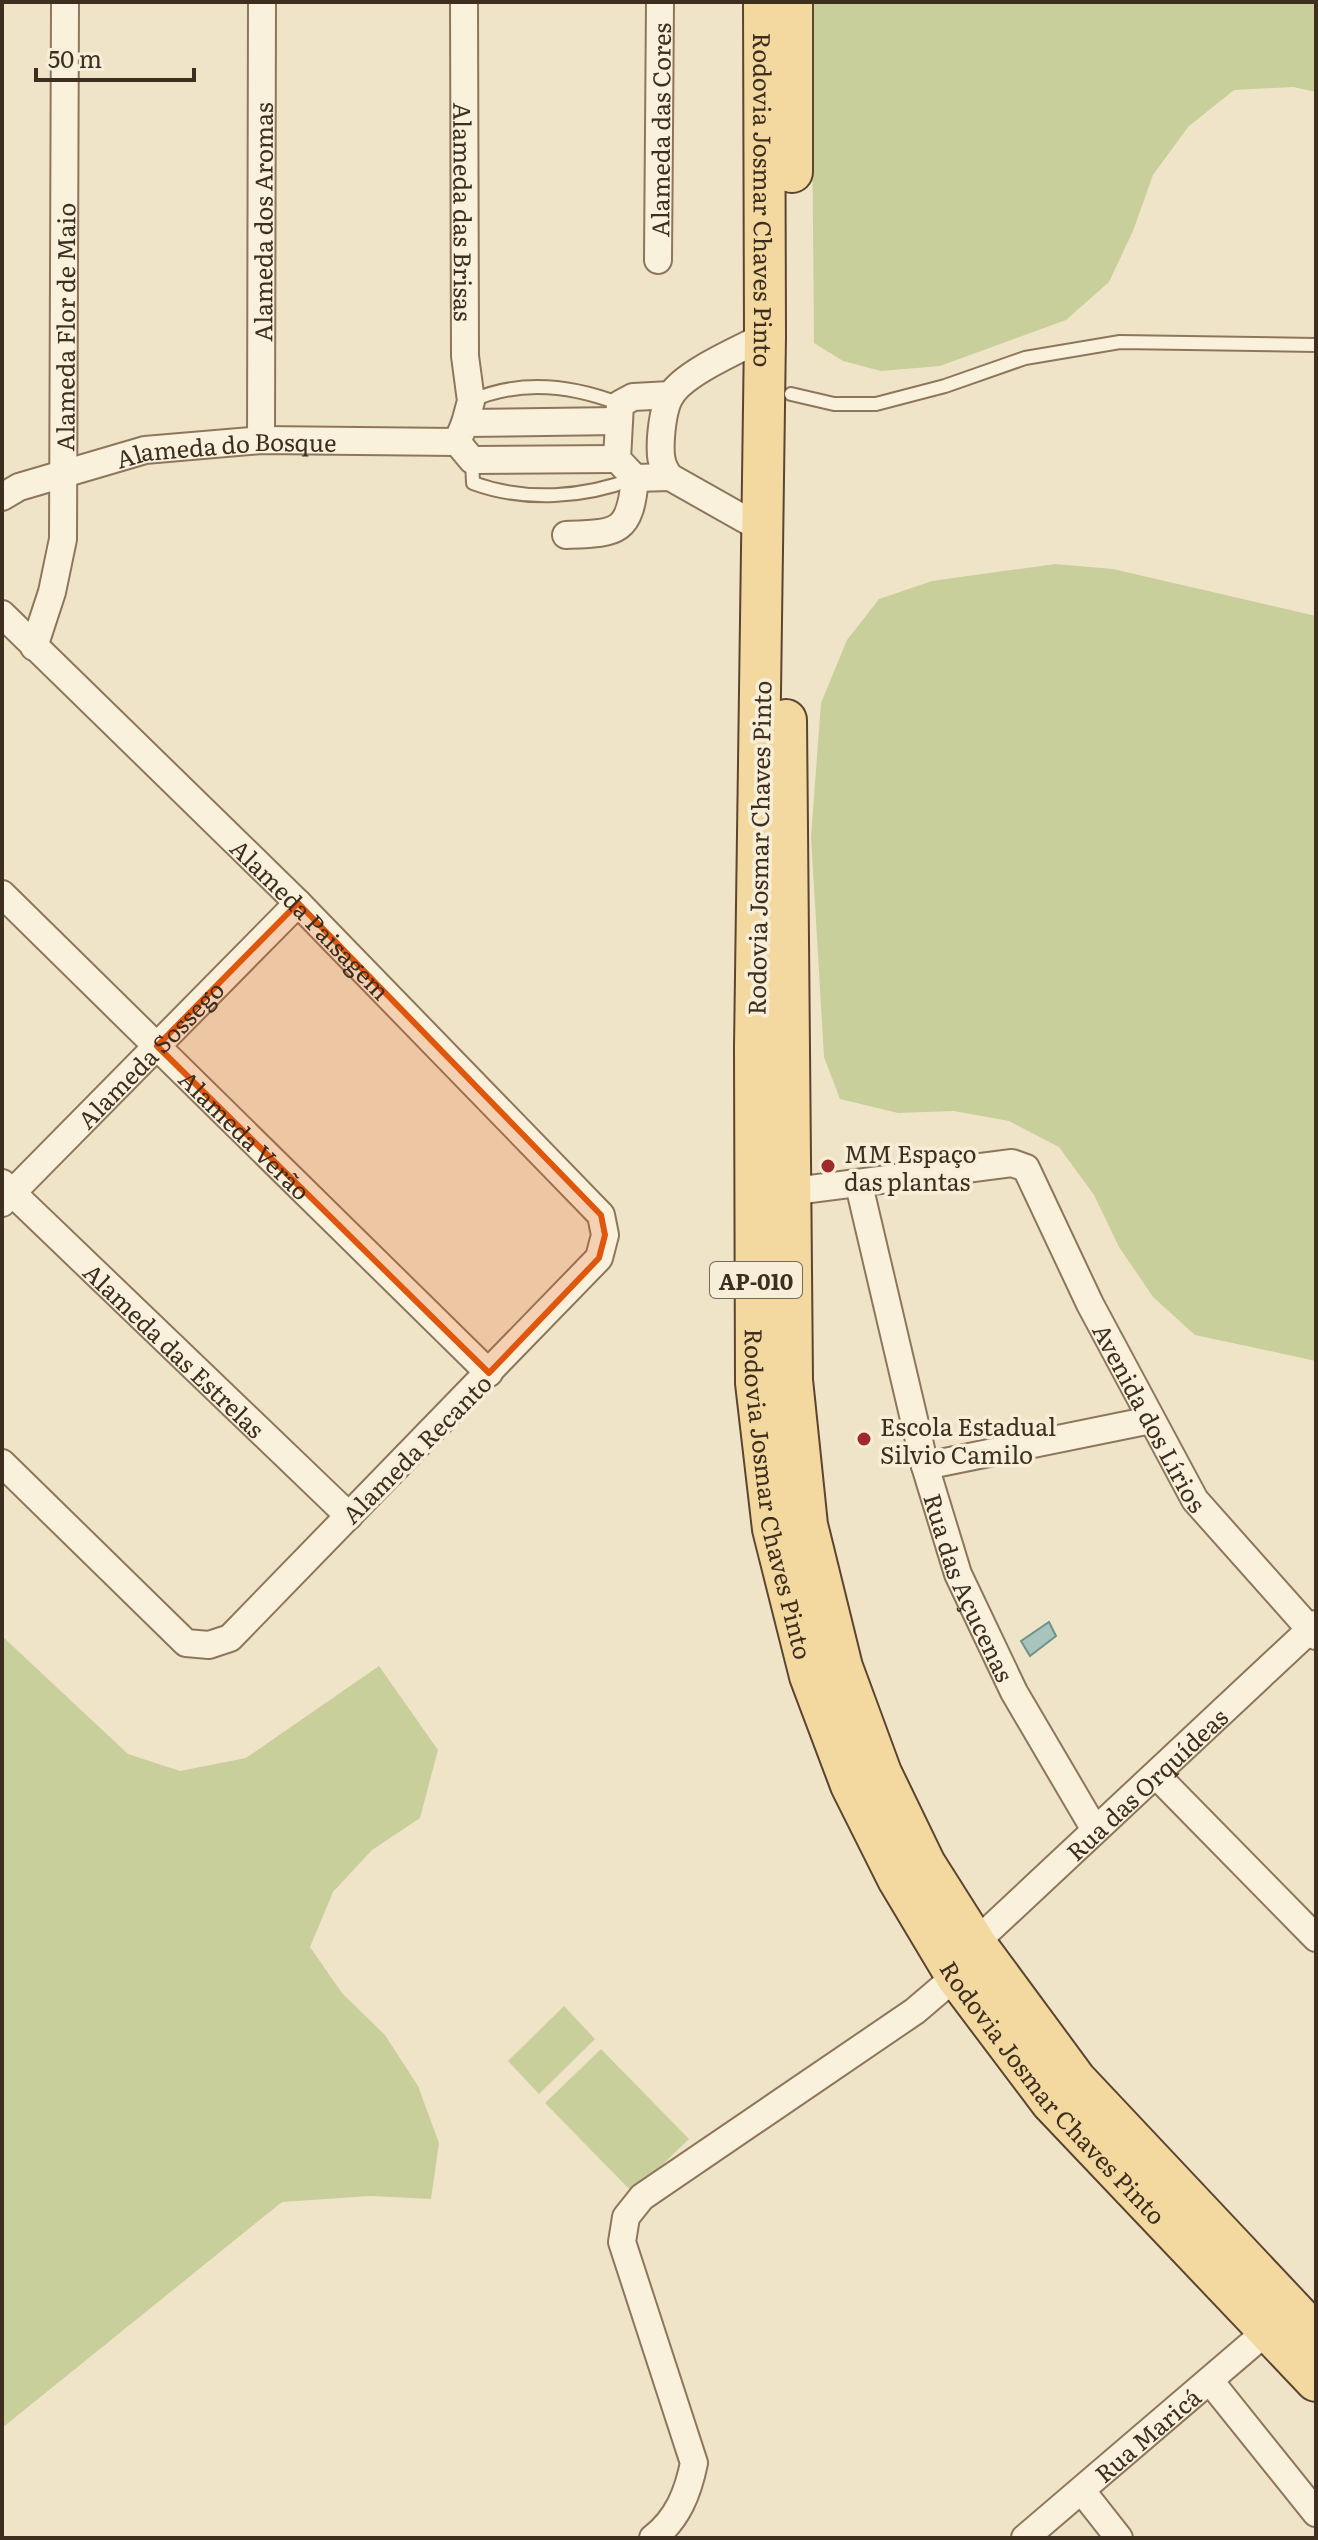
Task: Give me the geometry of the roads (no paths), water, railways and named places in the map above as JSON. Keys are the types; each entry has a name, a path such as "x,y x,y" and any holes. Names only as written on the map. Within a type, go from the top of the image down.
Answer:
{"main road":[{"name":"Rodovia Josmar Chaves Pinto","path":"764,2 779,47 791,394 786,690 756,1383 773,1529 810,1676 851,1785 898,1879 1311,2353"},
{"name":"Rodovia Josmar Chaves Pinto","path":"792,2 779,47 765,336 762,529 772,1048 787,1192 792,1380 807,1525 838,1653 881,1773 925,1864 965,1959 1051,2102 1267,2331 1311,2353"}],"street":[{"name":"Alameda Flor de Maio","path":"34,647 52,592 63,539 65,2"},
{"name":"Alameda dos Aromas","path":"261,440 262,2"},
{"name":"Alameda das Brisas","path":"464,2 466,432"},
{"name":"Alameda das Cores","path":"658,260 660,2"},
{"path":"670,477 662,466 661,445 662,422 671,395 690,378 765,336"},
{"path":"466,432 619,412 633,397 671,395"},
{"path":"566,535 608,533 619,529 632,507 619,412"},
{"name":"Alameda do Bosque","path":"2,497 19,487 145,450 261,440 466,432"},
{"path":"466,432 670,477 762,529"},
{"name":"Alameda Paisagem","path":"2,614 298,903 601,1215 605,1235"},
{"name":"Alameda Verão","path":"2,894 489,1373"},
{"name":"Alameda Sossego","path":"5,1193 157,1046 298,903"},
{"name":"Avenida dos Lírios","path":"859,1185 1012,1163 1026,1168 1090,1304 1195,1500 1314,1630"},
{"path":"787,1192 859,1185"},
{"name":"Rua das Açucenas","path":"859,1185 925,1466 958,1574 1014,1692 1095,1830"},
{"name":"Alameda das Estrelas","path":"5,1193 349,1516"},
{"name":"Alameda Recanto","path":"2,1463 186,1643 209,1645 230,1638 599,1258 605,1235"},
{"path":"925,1466 1151,1420"},
{"name":"Rua das Orquídeas","path":"653,2538 687,2495 694,2463 622,2242 626,2217 642,2197 915,2011 1095,1830 1314,1630"},
{"path":"1157,1776 1316,1938"},
{"name":"Rua Maricá","path":"1025,2538 1267,2331"},
{"path":"1210,2381 1316,2513"},
{"path":"1082,2491 1119,2538"}],"lane":[{"path":"791,394 834,404 876,404 945,386 1025,358 1120,342 1316,345"},
{"path":"619,412 589,392 547,386 492,392 466,432 473,483 525,495 595,492 626,468"}],"water":[{"path":"1049,1622 1056,1636 1030,1656 1021,1641"}],"place":[{"name":"MM Espaço das plantas","path":"828,1166"},
{"name":"Escola Estadual Silvio Camilo","path":"864,1439"}]}
